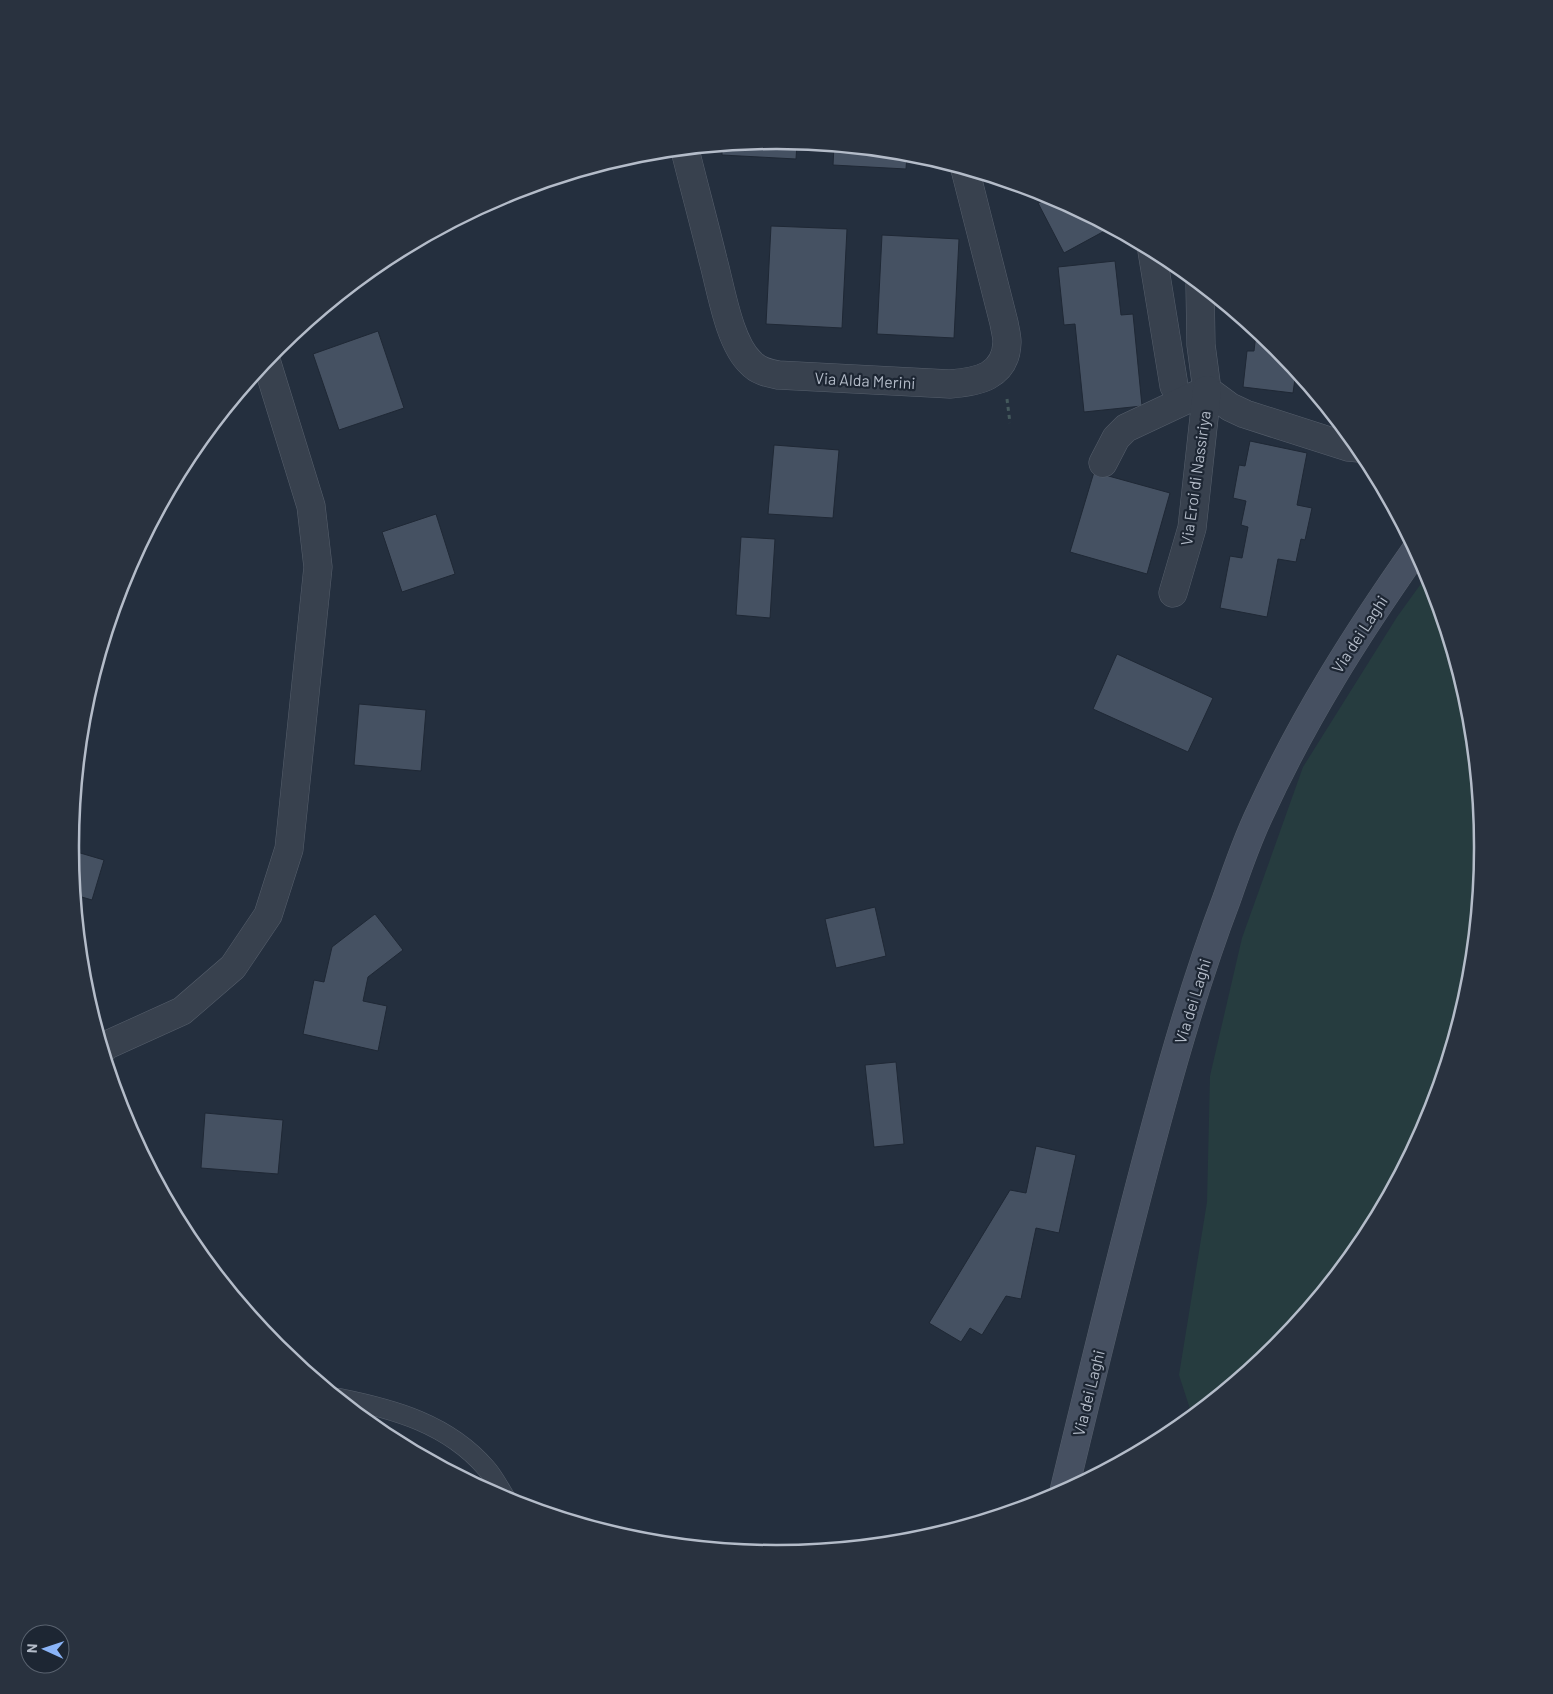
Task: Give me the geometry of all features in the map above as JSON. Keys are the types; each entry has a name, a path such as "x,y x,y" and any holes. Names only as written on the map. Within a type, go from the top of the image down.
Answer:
{"main road":[{"name":"Via dei Laghi","path":"1066,1482 1123,1249 1177,1046 1240,861 1259,814 1298,734 1360,631 1411,557"}],"street":[{"name":"Via Alda Merini","path":"686,155 727,315 738,346 756,368 766,373 778,375 950,384 976,382 986,378 996,368 1003,357 1007,342 1004,323 966,176"},
{"path":"1154,261 1174,386"},
{"name":"Via Eroi di Nassiriya","path":"1174,594 1192,528 1206,390 1201,345 1200,292"},
{"path":"108,1045 182,1011 232,967 268,915 290,849 318,567 311,506 269,369"},
{"name":"Via Eroi di Nassiriya","path":"1206,390 1230,407 1259,420 1348,447"},
{"name":"Via Eroi di Nassiriya","path":"1103,463 1116,438 1126,428 1206,390"}],"lane":[{"path":"351,1400 373,1404 408,1415 438,1429 461,1444 486,1468 499,1487"}],"green space":[{"path":"1422,582 1450,666 1461,711 1468,756 1473,801 1473,893 1461,983 1450,1028 1421,1114 1381,1196 1357,1235 1301,1307 1270,1340 1237,1372 1190,1409 1179,1375 1207,1202 1210,1076 1242,938 1303,767 1397,617"}],"building":[{"path":"797,150 796,159 722,155 722,152 731,151"},
{"path":"834,152 868,155 906,162 906,169 833,165"},
{"path":"1044,202 1104,231 1064,253 1038,203"},
{"path":"771,226 847,229 842,328 766,324"},
{"path":"882,235 959,239 954,338 877,334"},
{"path":"1115,261 1121,315 1133,314 1142,406 1084,412 1075,324 1064,325 1058,267"},
{"path":"378,331 404,408 339,430 313,354"},
{"path":"1255,340 1295,380 1293,393 1243,387 1247,351 1254,351"},
{"path":"1250,441 1307,453 1297,505 1312,508 1305,540 1301,539 1296,562 1278,559 1267,617 1220,608 1230,556 1242,558 1248,527 1241,525 1246,501 1233,498 1239,465 1245,466"},
{"path":"774,445 839,450 833,518 768,514"},
{"path":"1094,472 1170,493 1147,574 1070,552"},
{"path":"436,514 455,574 402,592 382,532"},
{"path":"741,537 775,539 770,618 736,615"},
{"path":"1117,654 1213,698 1188,752 1093,709"},
{"path":"359,704 426,710 421,771 354,765"},
{"path":"79,853 104,860 92,900 80,897"},
{"path":"875,907 886,956 836,968 825,919"},
{"path":"375,914 403,950 368,977 363,1001 387,1006 378,1051 303,1034 314,980 324,982 332,947"},
{"path":"896,1062 904,1144 874,1147 865,1065"},
{"path":"205,1113 283,1120 278,1174 201,1168"},
{"path":"1036,1146 1076,1155 1059,1233 1036,1228 1021,1299 1006,1296 982,1335 970,1328 961,1342 929,1323 1010,1190 1026,1193"}]}
